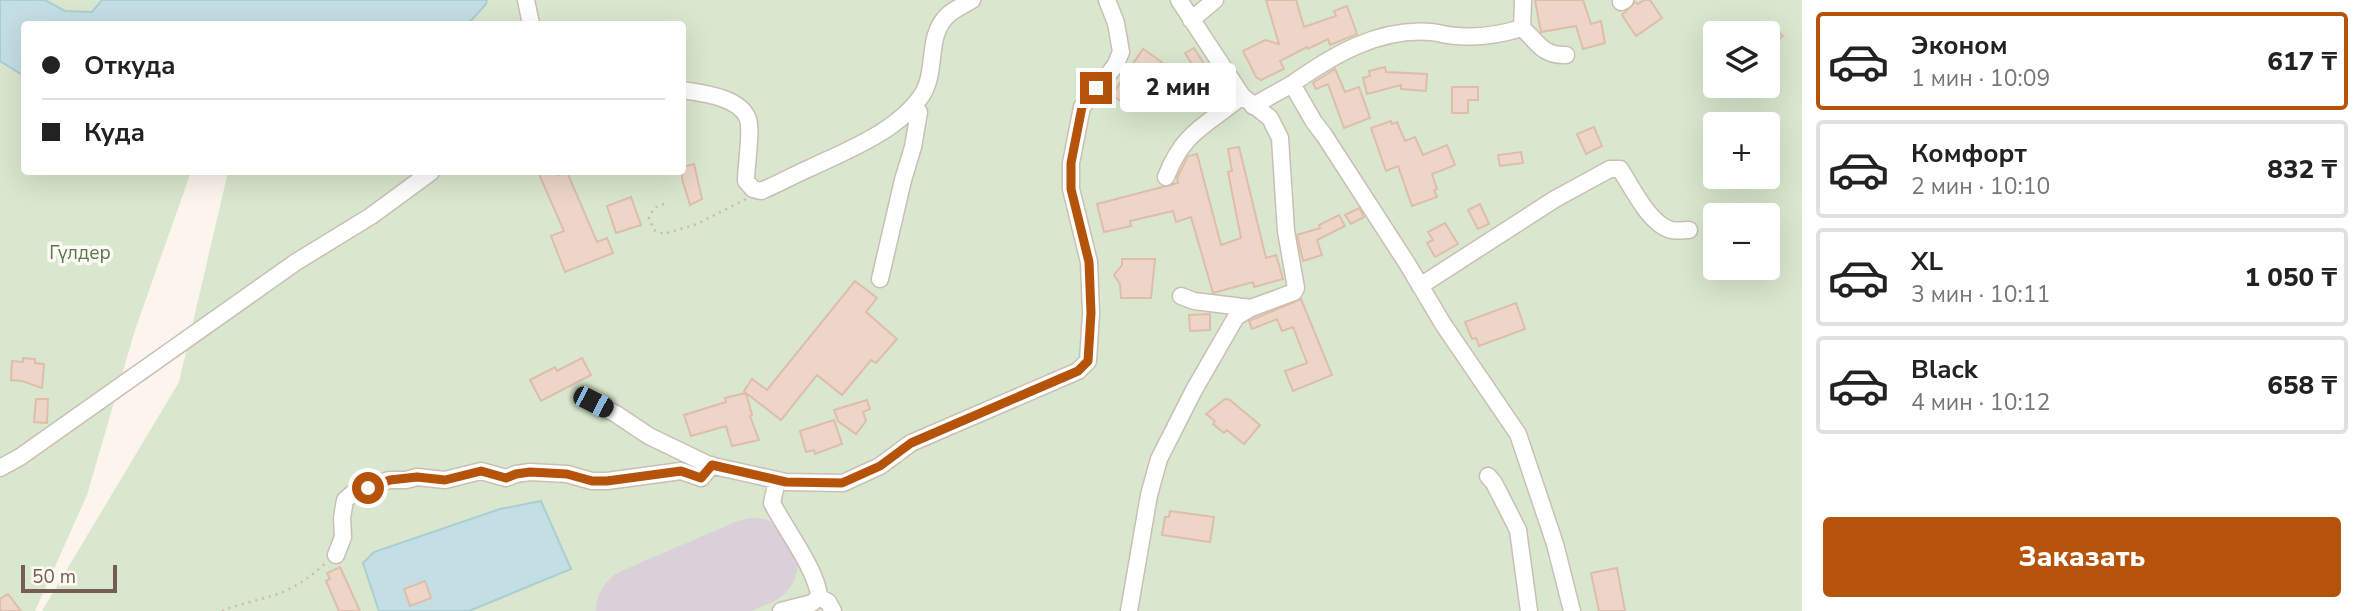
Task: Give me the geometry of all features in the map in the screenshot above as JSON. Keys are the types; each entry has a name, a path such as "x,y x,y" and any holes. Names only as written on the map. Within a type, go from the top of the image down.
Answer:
{"street":[{"path":"526,0 530,21"},
{"path":"686,91 724,100 742,111 748,119 746,181 753,189 761,191 890,126 913,107 924,92 930,76 934,36 941,23 949,13 972,0"},
{"path":"593,402 649,436 712,465 804,484 842,483 880,466 911,443 1078,371 1088,361 1091,313 1089,262 1071,189 1071,163 1082,107 1115,66 1121,52 1116,23 1107,0"},
{"path":"1129,611 1149,495 1159,459 1217,347 1236,317 1251,308 1294,292 1297,288 1286,231 1280,138 1270,118 1247,101 1179,0"},
{"path":"1191,20 1215,0"},
{"path":"1523,0 1522,27 1542,50 1558,56 1566,55"},
{"path":"1166,177 1174,156 1198,128 1216,114 1292,84 1321,64 1362,42 1397,33 1430,32 1460,36 1504,34 1522,27"},
{"path":"1292,84 1467,362 1518,434 1555,544 1572,611"},
{"path":"880,279 918,122 919,112 913,107"},
{"path":"1419,286 1555,200 1610,169 1620,169 1641,206 1662,225 1671,230 1689,230"},
{"path":"0,468 296,262 371,216 427,175"},
{"path":"1181,296 1194,301 1251,308"},
{"path":"336,555 343,537 345,499 390,480 417,477 445,480 481,471 506,478 530,472 567,474 592,481 681,471 701,478 712,465"},
{"path":"1488,476 1518,530 1529,611"},
{"path":"777,480 772,503 808,567 819,597"},
{"path":"781,611 812,603 819,597"},
{"path":"819,597 828,602 833,611"}],"path":[{"path":"664,204 654,208 649,218 654,230 664,234 697,224 761,191"},
{"path":"222,611 242,602 282,592 306,580 336,555"}],"green space":[{"name":"Гүлдер","path":"0,0 252,0 52,21 21,21 21,175 190,175 135,330 87,495 35,611 0,611"},
{"path":"268,0 1802,0 1802,611 42,611 179,382 227,175 686,175 686,21 263,21"}],"water":[{"path":"0,0 45,0 65,11 92,12 102,0 487,0 471,21 21,21 21,74 0,61"},
{"path":"541,501 571,569 469,611 379,611 363,563 374,552 500,509"}],"building":[{"path":"1266,0 1296,0 1304,27 1336,16 1334,11 1347,6 1357,34 1330,45 1328,39 1308,49 1307,47 1280,61 1284,69 1261,80 1256,77 1243,51 1265,40 1279,44"},
{"path":"1535,0 1583,0 1591,24 1601,21 1605,43 1583,49 1576,26 1541,32"},
{"path":"1650,0 1662,18 1636,36 1622,15 1635,2 1638,4"},
{"path":"1194,48 1204,64 1195,69 1185,53"},
{"path":"1143,49 1189,81 1177,99 1150,80 1131,108 1112,95"},
{"path":"1385,67 1386,72 1427,74 1426,91 1401,89 1401,85 1367,94 1363,78 1370,76 1369,71"},
{"path":"1335,69 1345,92 1359,87 1370,118 1344,128 1328,84 1316,89 1313,83"},
{"path":"1452,87 1478,87 1478,100 1468,100 1468,113 1452,113"},
{"path":"1391,121 1392,124 1397,122 1405,141 1415,137 1423,155 1447,145 1455,165 1432,174 1437,197 1412,206 1398,166 1386,171 1371,128"},
{"path":"1594,127 1602,146 1586,154 1577,134"},
{"path":"1239,147 1266,258 1276,255 1283,279 1254,287 1253,282 1213,293 1191,217 1176,222 1173,211 1130,221 1131,226 1104,232 1097,204 1178,183 1177,178 1188,156 1197,154 1221,245 1241,238 1228,172 1232,171 1228,149"},
{"path":"1521,152 1523,163 1500,166 1498,155"},
{"path":"694,164 702,199 690,205 682,179 682,175 686,175 686,166"},
{"path":"539,175 568,175 597,242 607,238 613,253 565,272 551,236 564,231"},
{"path":"631,197 641,225 616,233 607,206"},
{"path":"1480,204 1489,224 1478,229 1468,210"},
{"path":"1359,208 1364,217 1351,224 1345,215"},
{"path":"1339,215 1345,226 1317,240 1322,255 1303,261 1297,235 1320,228 1319,225"},
{"path":"1445,223 1458,244 1435,257 1427,243 1433,240 1428,232"},
{"path":"1122,259 1155,259 1151,298 1121,298 1120,284 1114,275 1122,265"},
{"path":"855,281 877,298 866,312 897,339 876,363 871,360 842,395 817,375 781,420 746,393 752,415 750,416 759,440 732,446 726,426 691,436 684,415 745,393 752,379 767,390"},
{"path":"1301,299 1332,375 1293,391 1285,371 1307,363 1293,327 1282,331 1277,319 1252,329 1249,321"},
{"path":"1516,303 1525,329 1479,346 1476,338 1472,339 1465,322"},
{"path":"1210,314 1210,330 1190,331 1189,315"},
{"path":"23,358 35,359 35,363 44,364 42,388 11,380 12,361 23,362"},
{"path":"582,358 591,375 541,401 530,380 555,367 557,371"},
{"path":"36,399 48,399 47,423 34,422"},
{"path":"1225,399 1230,400 1260,425 1244,444 1227,430 1224,433 1206,414"},
{"path":"867,400 870,409 863,412 866,421 856,434 838,421 834,410"},
{"path":"834,420 842,444 815,454 814,450 806,452 800,431"},
{"path":"1170,511 1214,517 1210,542 1162,535 1165,517 1169,517"},
{"path":"340,567 360,611 339,611 326,581 330,579 327,573"},
{"path":"1617,568 1625,611 1599,611 1591,573"},
{"path":"425,581 431,598 410,606 404,589"},
{"path":"8,594 21,611 0,611 0,599"}],"runway":[{"path":"640,611 754,562"}],"route":[{"path":"368,488 390,480 417,477 445,480 481,471 506,478 530,472 567,474 592,481 681,471 701,478 712,465 786,482 842,483 880,466 911,443 1078,371 1088,361 1091,313 1089,262 1071,189 1071,163 1082,107 1096,88"}]}
